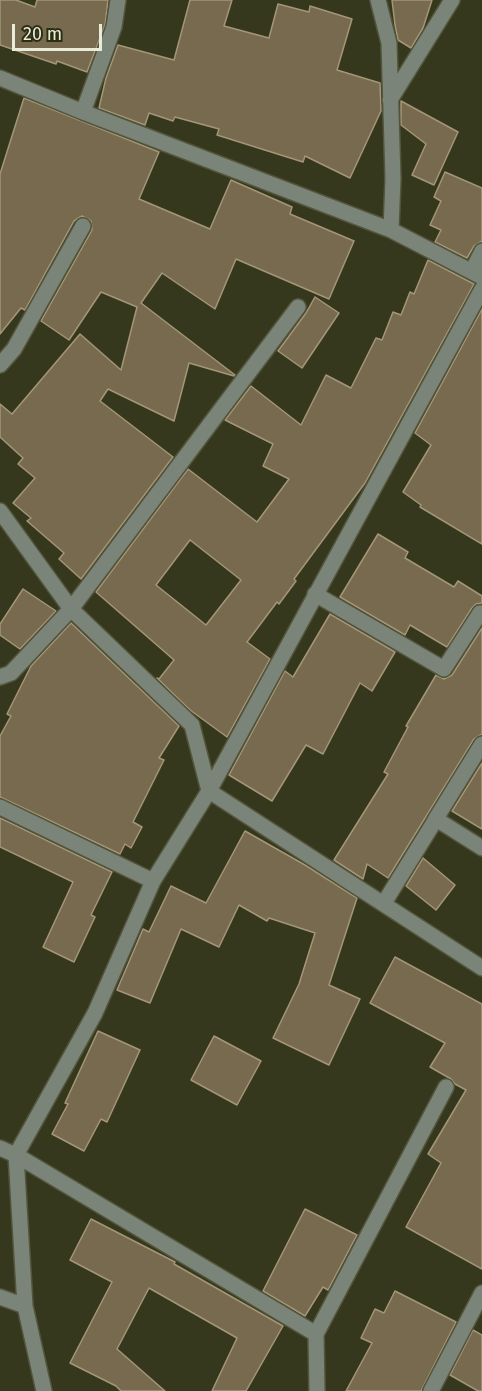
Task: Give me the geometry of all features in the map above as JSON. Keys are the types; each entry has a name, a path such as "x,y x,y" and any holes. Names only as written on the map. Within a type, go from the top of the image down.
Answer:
{"street":[{"path":"83,112 114,27 118,0"},
{"path":"378,0 389,43 393,179 391,230"},
{"path":"390,100 452,0"},
{"path":"0,78 391,230 477,274 482,251"},
{"path":"0,365 14,349 83,226"},
{"path":"44,1391 25,1306 16,1155 95,1013 153,881 209,791 482,289"},
{"path":"0,677 11,673 71,609 298,307"},
{"path":"0,511 71,609 192,725 209,791 482,968"},
{"path":"315,594 444,669 482,613"},
{"path":"384,903 482,744"},
{"path":"0,807 153,881"},
{"path":"435,820 482,848"},
{"path":"317,1391 316,1334 446,1087"},
{"path":"0,1148 16,1155 316,1334"},
{"path":"431,1391 482,1293"},
{"path":"0,1297 25,1306"}],"building":[{"path":"0,0 16,0 35,7 37,0 108,0 105,25 87,72 0,45"},
{"path":"190,0 232,0 224,26 269,38 278,4 309,12 310,6 352,19 337,70 380,83 381,111 350,178 305,156 303,162 217,135 219,129 175,117 173,121 149,113 145,125 99,108 106,78 118,45 174,60"},
{"path":"392,0 432,0 423,28 411,48 398,40"},
{"path":"24,98 159,152 139,199 210,229 231,180 292,207 290,214 354,241 329,299 236,259 215,309 162,273 141,303 235,375 189,363 174,421 108,389 100,401 173,457 81,579 59,559 64,553 27,521 31,518 13,503 35,478 18,464 23,458 0,437 0,404 12,414 80,334 121,370 137,307 101,292 69,340 41,321 92,230 91,221 82,216 74,221 25,310 21,308 0,334 0,174"},
{"path":"401,101 458,132 434,185 412,175 426,144 401,125"},
{"path":"445,172 482,188 482,241 474,246 467,258 435,242 441,230 430,225 441,201 434,197"},
{"path":"428,260 474,284 365,483 294,579 296,581 279,604 277,602 247,642 270,659 227,737 190,710 157,678 159,679 174,660 96,592 188,469 257,522 289,479 263,466 273,444 225,420 251,386 301,425 326,375 351,388 376,338 382,340 393,312 401,315 410,292 414,294","holes":["190,540 241,580 206,625 156,585"]},
{"path":"315,297 339,313 302,368 278,351"},
{"path":"482,309 482,544 420,507 421,505 403,492 431,445 415,433"},
{"path":"378,534 408,552 405,558 454,587 458,581 482,596 482,603 472,608 447,647 410,625 405,635 340,597"},
{"path":"23,589 56,611 20,649 0,635 0,624"},
{"path":"330,614 395,652 372,691 360,683 323,754 306,745 272,801 229,775 285,671 293,677"},
{"path":"71,623 179,726 159,758 164,760 133,822 142,827 131,848 125,844 120,854 0,797 0,736 11,716 7,714 31,666"},
{"path":"482,628 482,734 474,739 388,878 367,864 363,879 334,860 388,774 384,772 408,727 406,726 436,675 444,679 452,675"},
{"path":"482,763 482,829 452,811"},
{"path":"0,818 112,872 91,915 95,917 74,962 43,947 73,882 0,847"},
{"path":"245,831 357,898 329,985 360,999 329,1065 273,1038 299,984 315,933 269,918 267,921 239,905 219,947 181,929 150,1003 117,990 143,929 149,932 171,886 206,903"},
{"path":"423,858 455,885 436,910 406,886"},
{"path":"395,957 482,1004 482,1269 406,1227 441,1163 428,1154 466,1090 430,1067 445,1043 370,1003"},
{"path":"98,1031 140,1050 107,1122 101,1119 84,1151 52,1134 68,1104 65,1103"},
{"path":"214,1036 261,1061 237,1105 191,1080"},
{"path":"305,1209 357,1235 328,1290 323,1287 305,1316 263,1291"},
{"path":"91,1219 175,1262 174,1264 283,1326 246,1391 212,1391 237,1338 149,1288 117,1349 165,1391 121,1391 116,1386 70,1363 112,1282 70,1260"},
{"path":"395,1291 456,1322 421,1391 346,1391 372,1343 361,1338 375,1309 384,1313"},
{"path":"473,1330 482,1335 482,1391 450,1375"}]}
